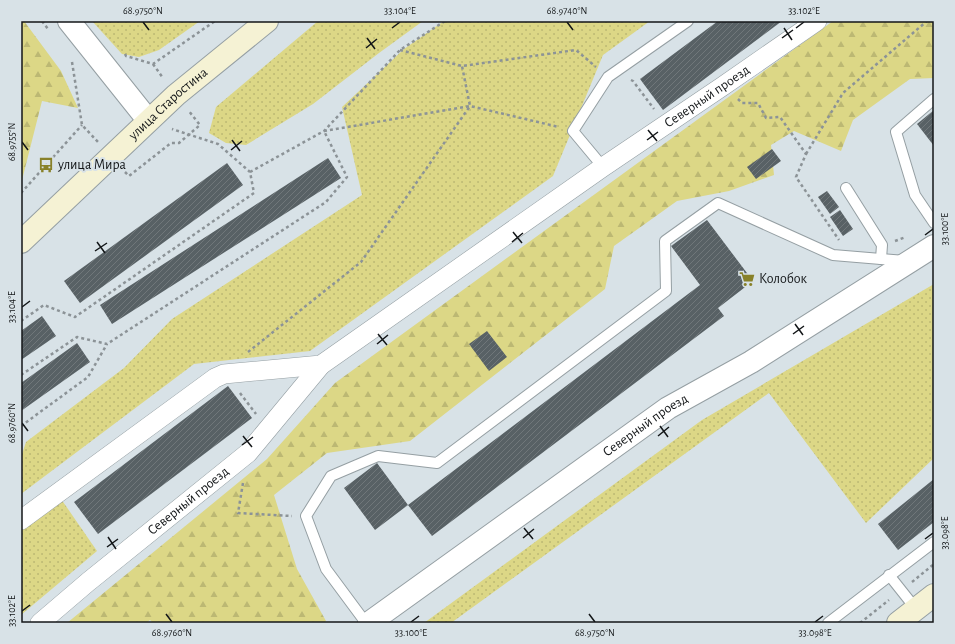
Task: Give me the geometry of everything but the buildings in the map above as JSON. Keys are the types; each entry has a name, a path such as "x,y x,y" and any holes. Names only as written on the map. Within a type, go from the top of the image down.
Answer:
{"main road":[{"name":"улица Старостина","path":"21,242 112,157 148,120 176,95 267,21"},
{"path":"898,623 934,595"}],"street":[{"name":"Северный проезд","path":"40,623 88,582 248,453 321,365 603,167 817,21"},
{"path":"60,27 148,120"},
{"name":"Северный проезд","path":"369,623 668,408 751,362 934,246"},
{"name":"Северный проезд","path":"21,520 215,378 224,374 321,365"}],"lane":[{"path":"603,167 573,131 608,77 688,21"},
{"path":"934,99 896,132 915,196 934,223"},
{"path":"846,188 882,245 881,259"},
{"path":"366,623 326,569 306,516 331,476 378,456 437,463 666,290 665,241 718,203 833,255 911,262"},
{"path":"828,623 934,542"},
{"path":"890,575 916,609"}],"path":[{"path":"42,21 60,27"},
{"path":"122,51 126,56 153,64 215,21"},
{"path":"250,172 324,131 400,50 445,21"},
{"path":"841,244 796,177 806,154 843,94 927,21"},
{"path":"400,50 462,66 576,50 608,77"},
{"path":"21,193 82,125 73,63 69,57"},
{"path":"246,354 361,262 470,106 462,66"},
{"path":"736,97 742,103 758,103 766,118 780,116 806,154"},
{"path":"324,131 470,106 573,131"},
{"path":"21,321 44,305 75,317 254,193 250,172 218,144 148,120"},
{"path":"21,426 88,377 107,344 326,202 347,177 324,131"},
{"path":"21,375 77,337 107,344"},
{"path":"241,395 254,411"},
{"path":"248,453 238,513 306,516"}],"green space":[{"path":"21,21 24,21 61,71 78,108 42,101 21,184"},
{"path":"92,21 200,21 159,50 139,57 122,54"},
{"path":"318,21 423,21 313,104 246,145 226,143 209,133 216,107"},
{"path":"444,21 650,21 603,55 553,176 310,351 194,364 21,494 21,457 26,442 124,368 172,319 362,195 342,107 404,49"},
{"path":"833,21 934,21 934,78 910,79 853,120 841,151 794,131 771,145 774,175 729,191 677,201 614,246 605,289 410,441 327,453 274,495 297,569 326,621 324,623 153,623 150,620 146,623 67,623 267,459 335,383"},
{"path":"934,284 934,458 866,523 769,393 451,623 424,623 702,420"},
{"path":"59,496 97,551 21,615 21,524"}],"place":[{"name":"улица Мира","path":"46,165"},
{"name":"Колобок","path":"747,279"}]}
